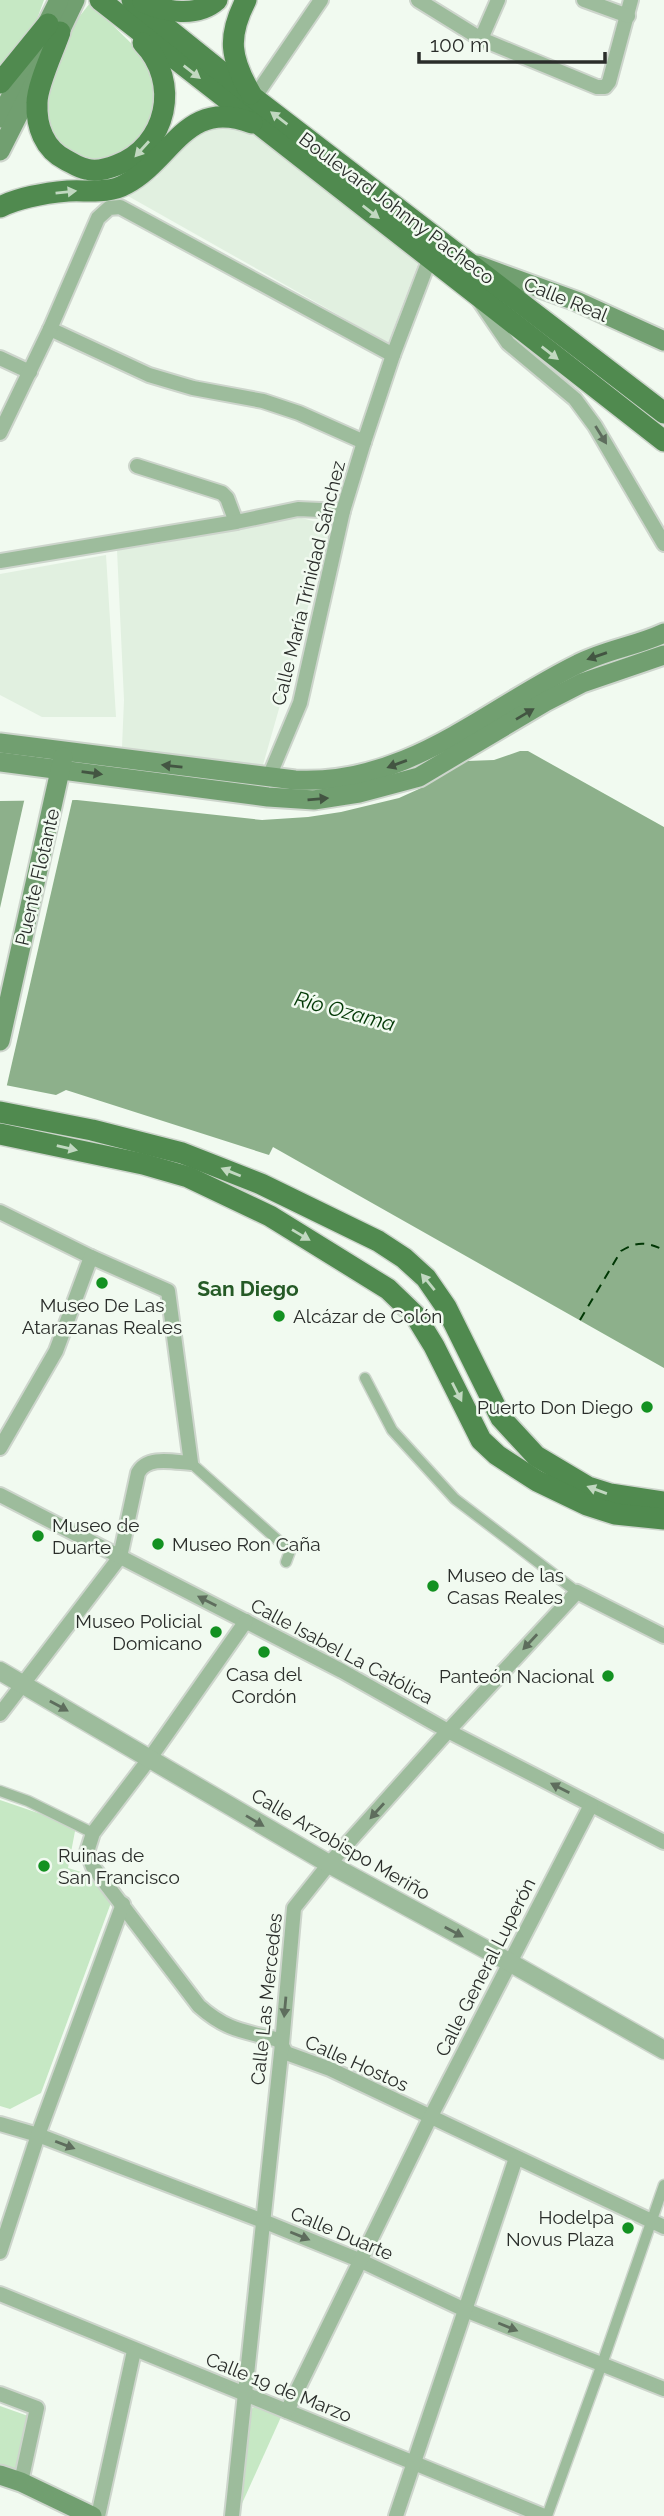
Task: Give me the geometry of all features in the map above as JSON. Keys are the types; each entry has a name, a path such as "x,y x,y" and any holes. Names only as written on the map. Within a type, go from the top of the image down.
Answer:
{"main road":[{"name":"Boulevard Johnny Pacheco","path":"131,0 434,248 475,295 664,441"},
{"path":"139,0 170,11 194,11 209,6 216,0"},
{"path":"246,0 232,37 243,80 254,99"},
{"path":"0,151 65,3"},
{"name":"Boulevard Johnny Pacheco","path":"105,4 261,127 434,248 467,262 664,413"},
{"path":"54,28 37,99 37,124 47,145 58,156 86,169 105,170 132,159 144,149 158,129 166,88 158,62 150,50 105,4"},
{"path":"0,83 54,28"},
{"path":"0,118 54,28"},
{"path":"0,207 12,201 66,191 111,190 124,186 147,172 180,134 203,120 233,118 261,127"},
{"name":"Calle Real","path":"467,262 576,301 664,341"},
{"path":"0,762 63,761 314,782 349,777 390,767 442,744 508,702 576,664 643,642 663,632"},
{"path":"0,743 63,761 268,797 314,800 359,793 419,777 582,683 664,655"},
{"name":"Puente Flotante","path":"0,1041 63,761"},
{"path":"0,1112 92,1130 182,1153 261,1184 378,1241 404,1258 426,1278 446,1307 501,1418 536,1455 589,1487 610,1494 664,1502"},
{"path":"0,1134 143,1164 188,1177 270,1216 388,1289 415,1315 434,1346 481,1440 497,1455 546,1486 587,1505 615,1514 664,1519"},
{"path":"0,2475 21,2482 92,2516"}],"street":[{"path":"254,99 321,0"},
{"path":"418,0 481,39 597,88 605,87 610,82 631,0"},
{"path":"481,39 498,0"},
{"path":"584,0 628,16"},
{"path":"0,433 50,329 98,218 109,208 120,207 393,355"},
{"name":"Calle María Trinidad Sánchez","path":"270,777 300,703 343,511 364,442 393,355 434,248"},
{"name":"Boulevard Johnny Pacheco","path":"475,295 508,343 575,399 595,426 664,544"},
{"path":"50,329 149,375 193,388 263,401 299,413 364,442"},
{"path":"0,358 30,372"},
{"path":"137,466 222,493 227,498 236,522"},
{"path":"0,561 236,522 298,509 343,511"},
{"path":"0,1212 168,1291 191,1463"},
{"path":"0,1448 56,1351 91,1257"},
{"path":"365,1378 392,1430 456,1499 576,1592 664,1636"},
{"path":"0,1714 120,1557 138,1473 148,1461 191,1463 290,1551 286,1562"},
{"name":"Calle Isabel La Católica","path":"0,1495 357,1678 448,1731 664,1842"},
{"name":"Calle Las Mercedes","path":"232,2516 282,2044 293,1908 448,1731 576,1592"},
{"path":"0,1791 29,1801 93,1833 150,1758 246,1620"},
{"name":"Calle Arzobispo Meriño","path":"0,1671 329,1864 664,2050"},
{"name":"Calle General Luperón","path":"287,2411 429,2118 591,1805"},
{"name":"Calle Hostos","path":"93,1833 87,1852 93,1867 199,2006 216,2021 230,2028 279,2040 286,2053 330,2069 658,2224"},
{"path":"0,2252 38,2136 123,1904"},
{"name":"Calle Duarte","path":"0,2124 263,2221 359,2260 465,2310 664,2389"},
{"path":"396,2516 516,2158"},
{"path":"545,2516 658,2224 664,2185"},
{"name":"Calle 19 de Marzo","path":"0,2294 134,2351 545,2516"},
{"path":"99,2516 134,2351"},
{"path":"0,2394 37,2408 21,2482"}],"shaded area":[{"path":"0,0 44,0 33,30 0,78"},
{"path":"90,3 138,50 159,86 153,126 122,155 102,160 81,157 51,138 40,98 72,26"},
{"path":"216,123 266,135 419,261 388,343 128,196 157,177 186,139"},
{"path":"298,517 331,526 263,765 122,747 124,700 117,550"},
{"path":"106,555 116,717 42,717 0,695 0,574"},
{"path":"0,1800 76,1826 68,1868 91,1875 112,1900 41,2093 10,2109 0,2106"},
{"path":"0,2406 31,2417 17,2472 0,2467"},
{"path":"254,2407 281,2417 240,2508 250,2410"}],"water":[{"name":"Río Ozama","path":"528,751 664,827 664,1368 273,1147 269,1155 66,1090 56,1095 0,1084 0,801 77,800 262,820 308,817 399,798 419,789 458,764 494,760"}],"pier":[{"path":"25,797 73,797 6,1089 0,1088 0,908"}],"ferry route":[{"path":"580,1320 621,1251 642,1244 664,1250"}],"place":[{"name":"Museo De Las Atarazanas Reales","path":"102,1283"},
{"name":"Alcázar de Colón","path":"279,1316"},
{"name":"Puerto Don Diego","path":"647,1407"},
{"name":"Museo de Duarte","path":"38,1536"},
{"name":"Museo Ron Caña","path":"158,1544"},
{"name":"Museo de las Casas Reales","path":"433,1586"},
{"name":"Museo Policial Domicano","path":"216,1632"},
{"name":"Casa del Cordón","path":"264,1652"},
{"name":"Panteón Nacional","path":"608,1676"},
{"name":"Ruinas de San Francisco","path":"44,1866"},
{"name":"Hodelpa Novus Plaza","path":"628,2228"}],"district":[{"name":"San Diego","path":"248,1288"}]}
